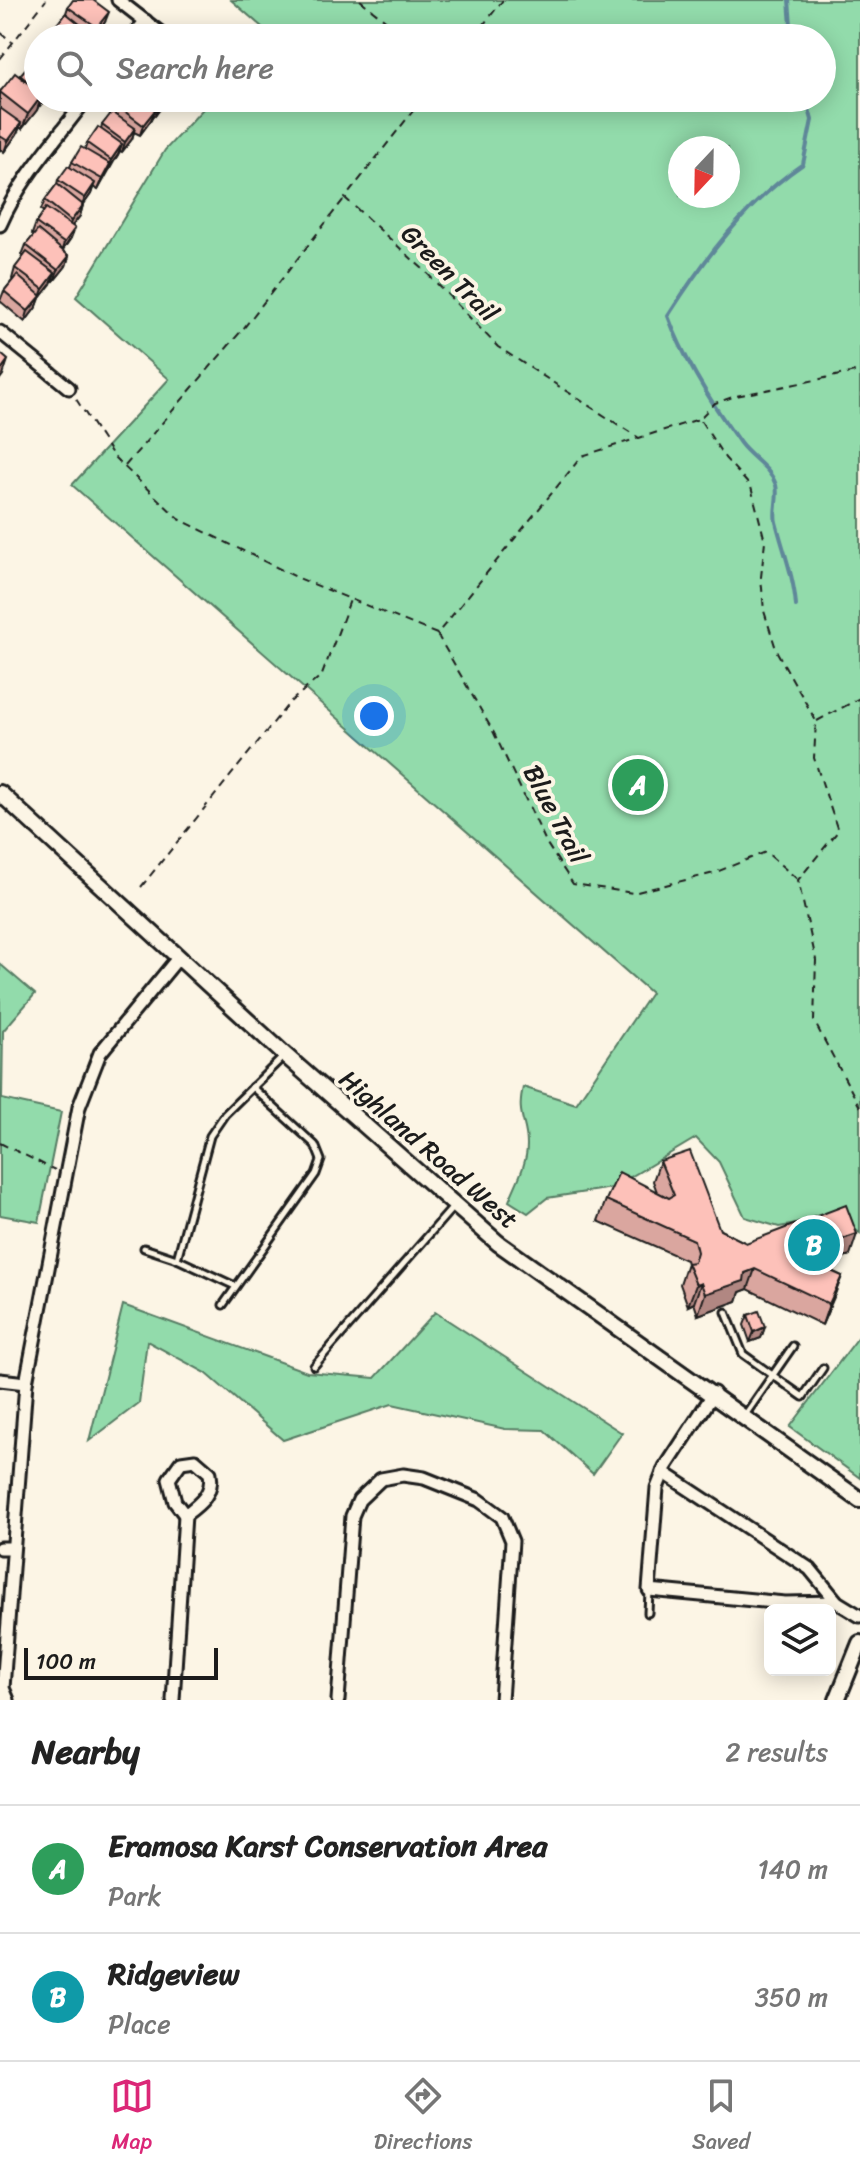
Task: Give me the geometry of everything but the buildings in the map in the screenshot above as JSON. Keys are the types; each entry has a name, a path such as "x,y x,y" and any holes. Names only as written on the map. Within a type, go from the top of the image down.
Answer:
{"street":[{"path":"118,0 150,24"},
{"path":"143,24 146,21"},
{"path":"0,225 27,172 49,150 77,112"},
{"path":"0,332 69,388"},
{"name":"Highland Road West","path":"0,793 285,1055 498,1243 714,1393 860,1500"},
{"path":"8,1700 3,1688 26,1383 79,1107 100,1053 178,958"},
{"path":"0,1380 26,1383"},
{"path":"714,1393 663,1472 657,1488 649,1590 785,1603 837,1602"},
{"path":"173,1700 185,1515 175,1502 169,1479 181,1462 195,1460 207,1467 211,1487 198,1506 185,1515"},
{"path":"663,1472 810,1569 837,1602 860,1616"},
{"path":"338,1700 352,1516 359,1500 381,1479 403,1475 424,1478 479,1500 502,1517 512,1541 501,1700"},
{"path":"0,1548 13,1548"},
{"path":"837,1700 860,1643"}],"lane":[{"path":"177,1259 210,1136 218,1122 285,1055"},
{"path":"223,1305 316,1174 321,1160 315,1145 252,1087"},
{"path":"314,1366 455,1206"},
{"path":"144,1248 177,1259 235,1286"},
{"path":"726,1312 743,1354 803,1397 823,1368"},
{"path":"745,1416 793,1346"},
{"path":"648,1613 649,1590"}],"path":[{"path":"27,24 46,0"},
{"path":"360,0 390,24"},
{"path":"484,24 503,0"},
{"path":"0,59 24,28"},
{"path":"0,32 13,42"},
{"path":"125,467 243,329 412,112"},
{"name":"Green Trail","path":"345,198 424,270 498,347 640,439"},
{"path":"69,388 125,467 179,519 296,577 437,634 582,456 699,419 715,403 736,396 860,371"},
{"path":"699,419 725,458 751,487 765,541 761,577 764,611 777,652 816,721 814,758 838,831 798,880 816,960 814,1021 860,1107"},
{"path":"141,887 290,702 322,675 351,599"},
{"name":"Blue Trail","path":"437,634 494,733 547,844 573,884 633,893 714,873 766,852 798,880"},
{"path":"816,721 860,698"},
{"path":"0,1143 67,1175"}],"green space":[{"path":"231,0 860,0 860,1233 838,1217 779,1227 745,1217 719,1162 696,1138 612,1188 547,1198 528,1213 509,1201 527,1152 521,1112 523,1087 576,1104 651,993 72,485 169,379 76,297 165,150 200,112 836,112 836,24 259,24"},
{"path":"0,964 35,994 3,1031 2,1099 61,1112 39,1222 0,1215"},
{"path":"123,1305 307,1372 375,1378 435,1312 622,1433 593,1474 544,1430 505,1429 392,1404 283,1440 206,1373 147,1341 139,1403 89,1441"},
{"path":"860,1335 860,1478 790,1427"}],"waterway":[{"path":"789,0 791,24"},
{"path":"796,606 791,574 775,518 776,485 769,473 740,443 709,397 690,365 668,316 728,233 763,196 803,164 812,120 810,112"}],"place":[{"name":"Eramosa Karst Conservation Area","path":"638,785"},
{"name":"Ridgeview","path":"814,1245"}]}
